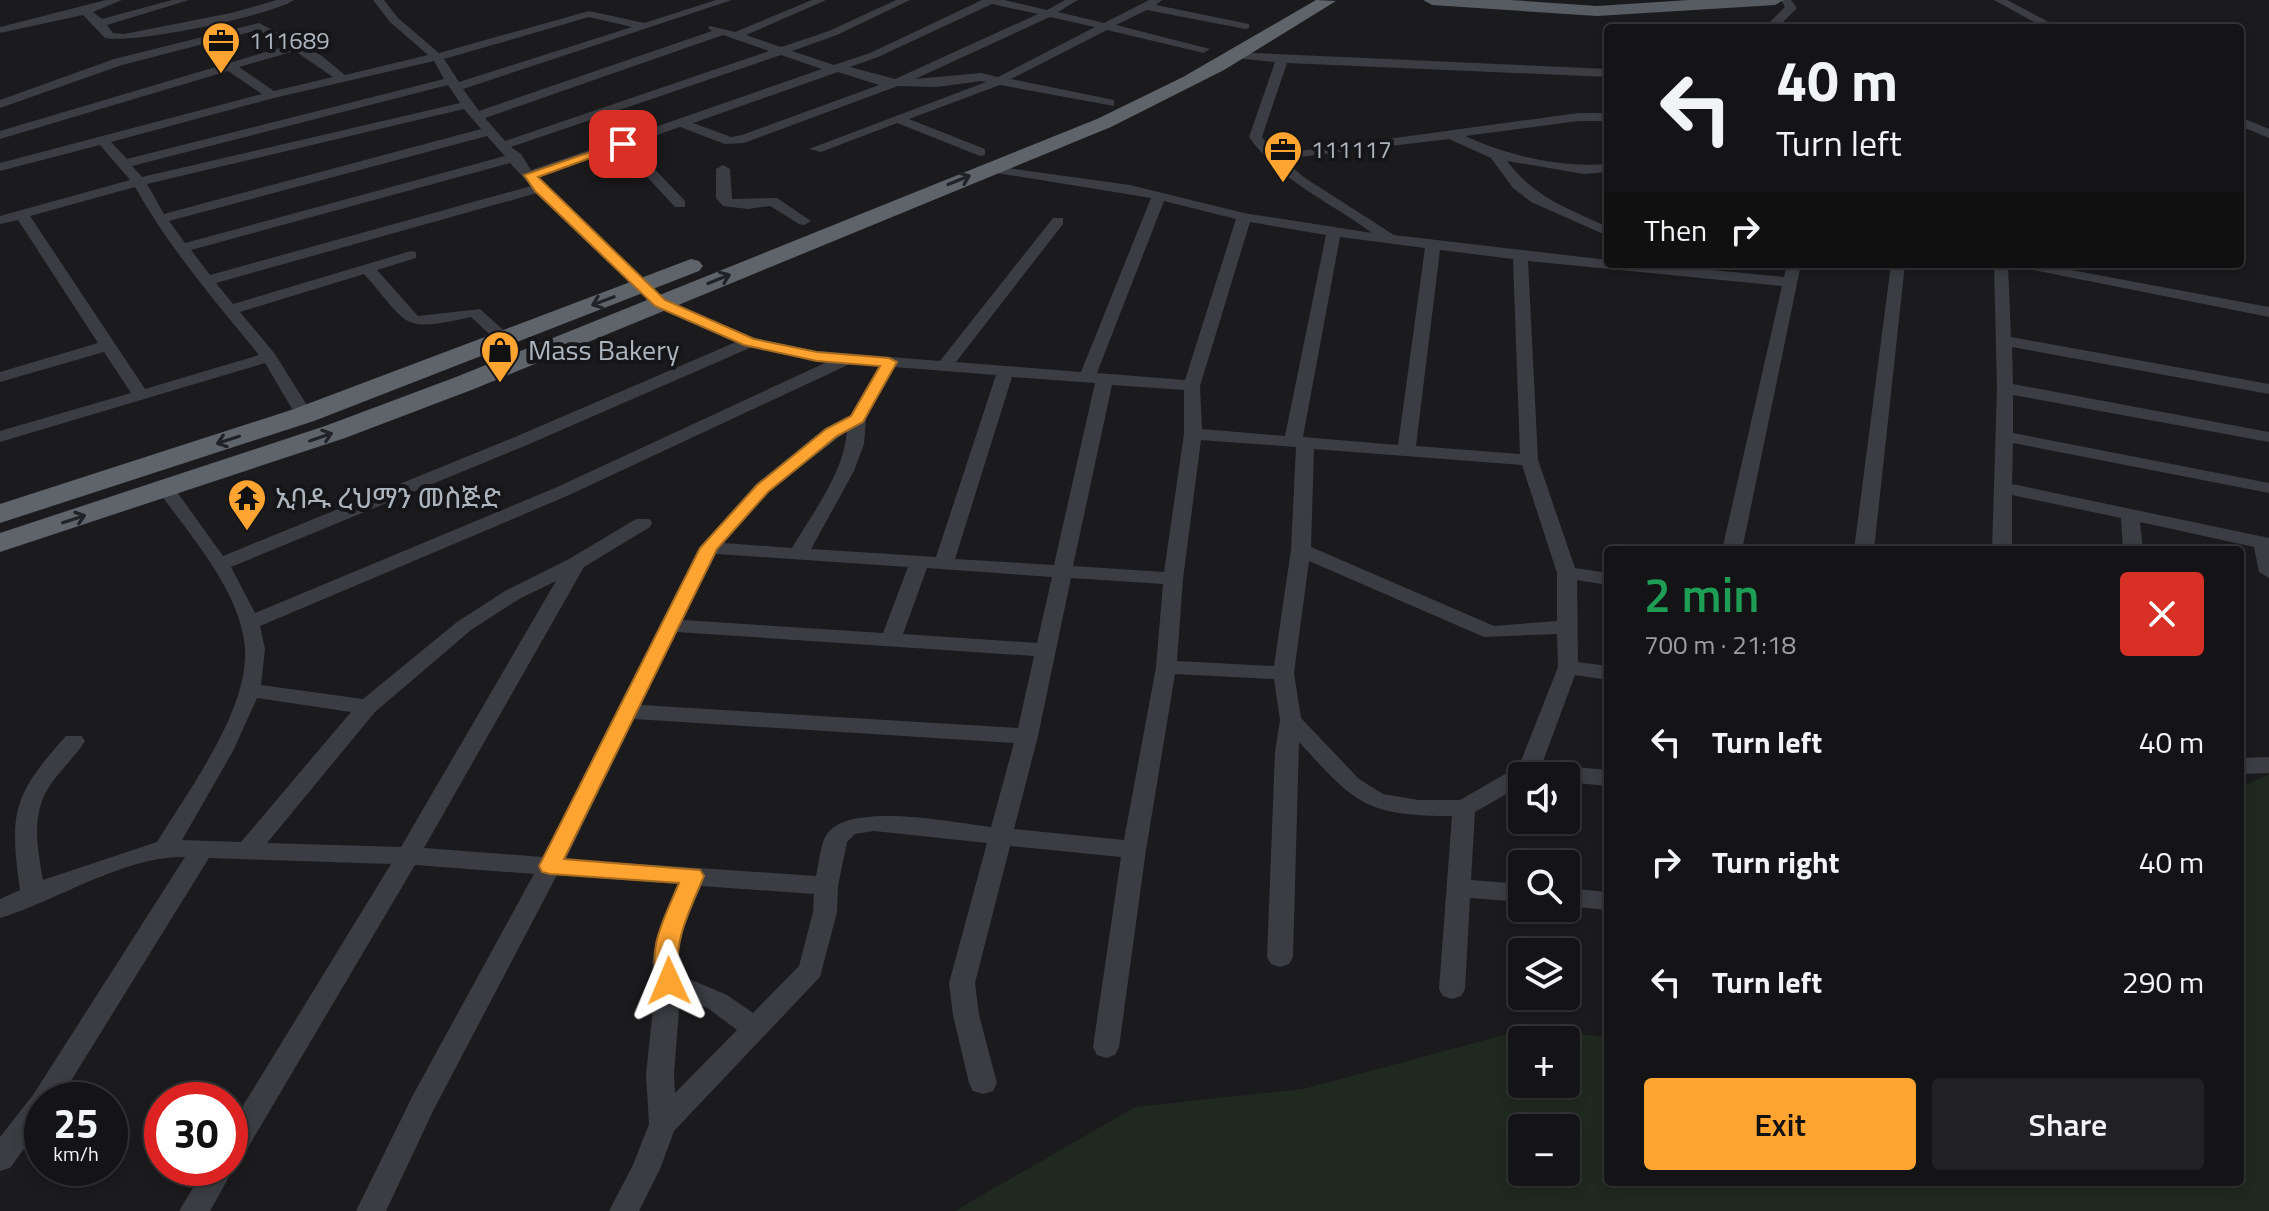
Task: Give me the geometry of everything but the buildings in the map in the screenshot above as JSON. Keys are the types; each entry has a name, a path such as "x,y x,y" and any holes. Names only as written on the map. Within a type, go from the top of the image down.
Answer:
{"highway":[{"path":"0,543 399,408 660,303 1110,103 1287,0"},
{"path":"0,514 304,415 505,340 804,221 1142,107 1215,69 1235,54 1330,1"}],"main road":[{"path":"1432,0 1597,11 1775,0"}],"street":[{"path":"0,30 85,11 117,0"},
{"path":"100,23 184,0"},
{"path":"85,11 100,23 109,36 124,37 232,16 289,0"},
{"path":"378,0 394,20 437,57 472,110 540,188 660,303 750,342 844,360 946,364 1096,380 1192,386"},
{"path":"123,164 272,124 455,83 727,0"},
{"path":"0,220 139,182 472,110 730,33 821,0"},
{"path":"505,145 833,33 905,0"},
{"path":"530,175 835,68 908,40 990,0 1204,49"},
{"path":"682,123 725,140 737,141 898,83 1073,0"},
{"path":"1774,24 1791,8 1792,5 1786,0"},
{"path":"1999,0 2046,24"},
{"path":"816,149 1001,80 1151,3 1245,26"},
{"path":"0,167 272,95 437,57 589,14 643,26"},
{"path":"676,16 883,82 937,83 964,77 1001,80 1110,103"},
{"path":"0,104 118,62 259,26 344,80"},
{"path":"93,110 133,94 295,47"},
{"path":"1235,54 1282,59 1604,73"},
{"path":"1282,59 1255,137 1263,149 1314,190 1390,239"},
{"path":"228,65 272,95"},
{"path":"0,135 240,73"},
{"path":"83,74 105,83"},
{"path":"119,89 133,94"},
{"path":"249,101 272,124"},
{"path":"93,110 124,134"},
{"path":"1273,155 1293,156 1578,117 1604,117"},
{"path":"898,119 985,160 1244,217 1520,256 1604,262"},
{"path":"2244,123 2269,134"},
{"path":"256,129 280,150"},
{"path":"160,219 490,131"},
{"path":"1452,135 1496,155 1584,170 1604,168"},
{"path":"103,140 139,182 160,219 206,281 233,309 269,357 304,415"},
{"path":"623,144 680,204"},
{"path":"1496,155 1518,185 1536,199 1604,230"},
{"path":"182,248 516,157"},
{"path":"723,169 725,201 739,205 772,201 804,221"},
{"path":"233,309 272,280 540,188"},
{"path":"983,1083 966,1015 962,983 1004,835 1027,736 1063,570 1096,380 1159,196"},
{"path":"21,214 140,394"},
{"path":"1106,1047 1134,850 1166,667 1173,579 1193,434 1192,386 1244,217"},
{"path":"1588,224 1604,218"},
{"path":"946,364 1058,221"},
{"path":"1280,957 1286,752 1291,720 1283,673 1301,550 1299,442 1334,232"},
{"path":"1406,452 1433,245"},
{"path":"206,281 272,280 368,269 411,255"},
{"path":"1520,256 1529,460 1567,573 1568,667 1532,762"},
{"path":"1678,268 1789,282"},
{"path":"1733,546 1793,268"},
{"path":"1864,546 1898,268"},
{"path":"2001,268 2005,388 2002,546"},
{"path":"2036,268 2269,312"},
{"path":"368,269 413,320 427,322 474,312 505,340"},
{"path":"2002,340 2269,389"},
{"path":"220,564 521,441 750,342"},
{"path":"0,377 106,346"},
{"path":"0,437 269,357"},
{"path":"248,624 561,492 844,360"},
{"path":"800,551 845,471 855,444 857,419 889,362"},
{"path":"944,564 1006,371"},
{"path":"2005,388 2269,437"},
{"path":"371,1211 423,1103 550,866 709,548 762,488 831,432 857,419"},
{"path":"1193,434 1529,460"},
{"path":"2002,436 2269,488"},
{"path":"2003,488 2266,543 2269,572"},
{"path":"165,848 209,772 250,690 255,649 248,624 220,564 166,489"},
{"path":"2130,517 2133,546"},
{"path":"248,849 367,707 464,626 512,595 576,563 643,523"},
{"path":"709,548 800,551 1173,579"},
{"path":"1301,550 1491,632 1545,630 1567,625"},
{"path":"891,638 920,562"},
{"path":"248,1122 408,856 576,563"},
{"path":"1567,573 1604,578"},
{"path":"668,625 1045,650"},
{"path":"1166,667 1283,673"},
{"path":"1568,667 1604,672"},
{"path":"250,690 367,707"},
{"path":"626,711 1027,736"},
{"path":"1291,720 1351,785 1377,801 1418,808 1464,808 1508,783"},
{"path":"33,895 23,831 27,803 39,780 74,741"},
{"path":"2244,766 2269,765"},
{"path":"1580,776 1604,778"},
{"path":"1452,989 1464,808"},
{"path":"624,1211 646,1169 663,1124 811,970 825,912 826,886 836,839 848,827 874,823 1134,850"},
{"path":"56,1082 204,847"},
{"path":"0,909 165,848 408,856 826,886"},
{"path":"663,1124 660,1074 669,981 665,963 669,936 693,876"},
{"path":"1457,888 1508,892"},
{"path":"1580,898 1604,901"},
{"path":"669,981 718,1002 753,1027"},
{"path":"0,1159 24,1127"},
{"path":"194,1211 209,1186"}],"shaded area":[{"path":"2269,774 2269,1211 955,1211 1135,1107 1303,1089 1508,1034 1508,1098 1580,1098 1580,1034 1604,1037 1604,1186 2244,1186 2244,786"}],"place":[{"name":"111689","path":"221,75"},
{"name":"111117","path":"1283,184"},
{"name":"Mass Bakery","path":"500,384"},
{"name":"ኢባዱ ረህማን መስጅድ","path":"247,532"}],"route":[{"path":"623,144 530,175 640,287 660,303 750,342 844,360 889,362 857,419 831,432 762,488 709,548 550,866 693,876 669,936 665,963 669,981"}]}
